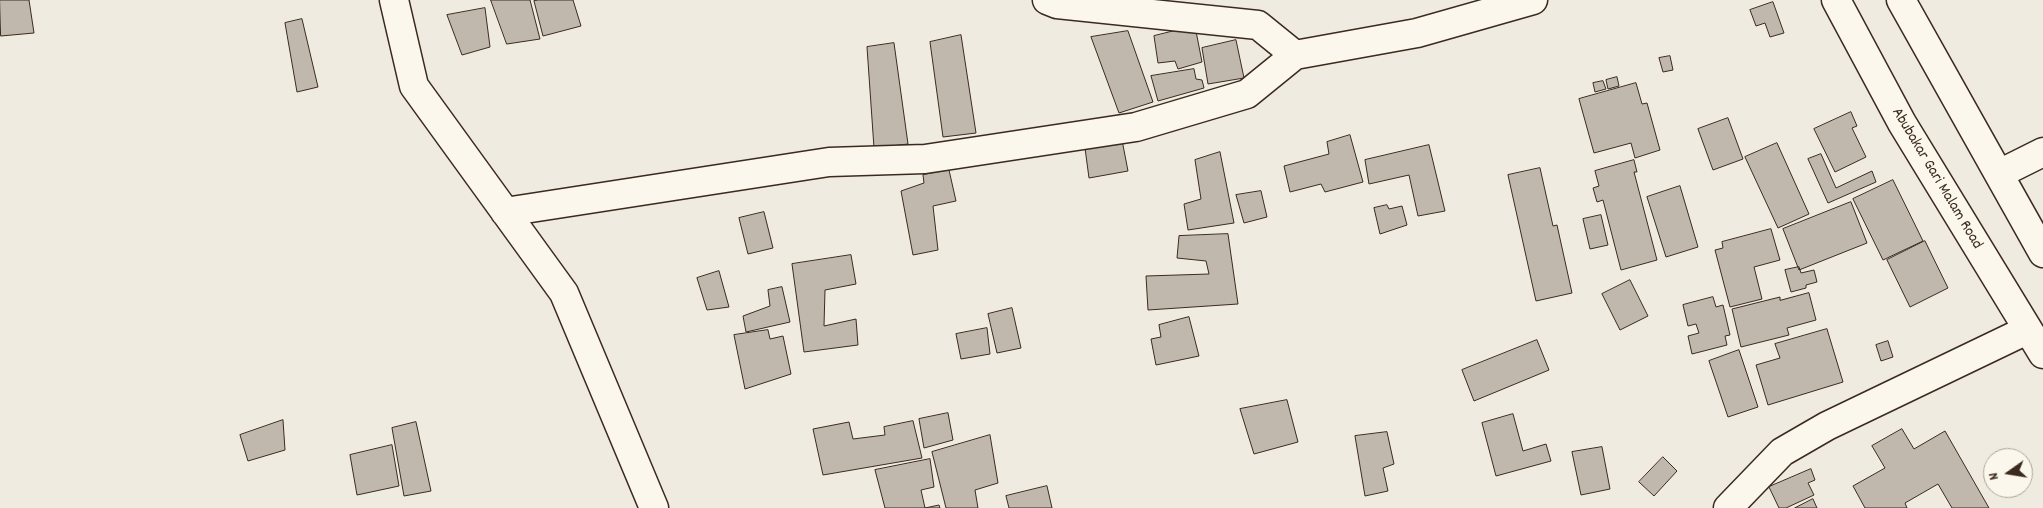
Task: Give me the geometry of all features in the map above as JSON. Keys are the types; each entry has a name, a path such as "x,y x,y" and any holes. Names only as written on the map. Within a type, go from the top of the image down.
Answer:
{"street":[{"path":"394,0 414,86 564,292 654,508"},
{"path":"1047,0 1057,4 1258,24 1295,55"},
{"path":"505,212 829,162 925,159 1136,127 1247,94 1295,55 1417,33 1533,0"},
{"name":"Abubakar Gari Malam Road","path":"1836,0 1902,123 2043,354"},
{"path":"1901,0 2043,253"},
{"path":"1998,174 2043,152"},
{"path":"1728,508 1782,452 1827,426 2027,330"}],"building":[{"path":"0,0 29,0 34,33 1,36"},
{"path":"491,0 530,0 540,39 507,44"},
{"path":"573,0 581,26 543,36 534,1"},
{"path":"1773,2 1784,33 1770,37 1765,23 1756,26 1750,10"},
{"path":"485,8 490,47 462,55 447,15"},
{"path":"302,19 318,87 297,92 285,23"},
{"path":"1195,26 1202,62 1178,69 1175,61 1158,63 1154,36"},
{"path":"1128,31 1153,102 1119,113 1091,37"},
{"path":"961,35 976,133 943,137 930,42"},
{"path":"1236,40 1244,78 1208,84 1202,48"},
{"path":"894,43 908,144 874,148 867,47"},
{"path":"1670,56 1673,70 1663,72 1659,58"},
{"path":"1194,69 1196,79 1202,80 1204,88 1158,101 1151,76"},
{"path":"1617,77 1619,86 1608,89 1606,80"},
{"path":"1603,81 1606,89 1595,92 1593,83"},
{"path":"1636,83 1642,104 1647,103 1660,150 1635,158 1631,143 1594,153 1579,99"},
{"path":"1851,112 1857,126 1852,128 1866,157 1835,172 1814,129"},
{"path":"1728,118 1743,159 1713,170 1698,129"},
{"path":"1350,135 1363,182 1325,192 1321,184 1290,192 1284,166 1329,154 1327,142"},
{"path":"1122,140 1128,171 1089,178 1085,148"},
{"path":"1777,143 1809,214 1778,228 1745,157"},
{"path":"1429,145 1445,211 1418,216 1409,175 1369,184 1365,160"},
{"path":"1220,152 1234,223 1188,230 1184,204 1201,199 1195,160"},
{"path":"1821,154 1836,188 1872,171 1876,182 1828,203 1808,159"},
{"path":"1634,160 1637,172 1634,172 1657,260 1621,270 1603,200 1597,202 1593,188 1599,186 1595,171"},
{"path":"1540,168 1553,226 1557,225 1572,293 1536,301 1508,175"},
{"path":"949,170 956,201 933,206 938,250 913,255 901,191 924,183 923,175"},
{"path":"1893,180 1923,241 1883,260 1853,199"},
{"path":"1680,186 1698,247 1666,257 1647,197"},
{"path":"1261,191 1267,217 1244,223 1236,195"},
{"path":"1851,202 1867,243 1799,270 1783,229"},
{"path":"1387,205 1389,209 1402,206 1407,225 1380,234 1374,208"},
{"path":"764,212 773,248 748,254 739,218"},
{"path":"1601,215 1608,245 1590,249 1583,219"},
{"path":"1771,229 1780,260 1754,267 1762,299 1730,307 1715,250 1723,248 1722,242"},
{"path":"1228,234 1238,304 1148,310 1146,276 1209,274 1206,261 1177,258 1179,236"},
{"path":"1925,241 1948,288 1910,307 1887,260"},
{"path":"851,255 856,284 825,290 824,326 856,319 858,345 804,352 792,264"},
{"path":"1799,267 1801,273 1814,270 1817,282 1806,285 1806,288 1791,292 1785,270"},
{"path":"719,271 729,307 707,310 697,278"},
{"path":"1630,280 1648,316 1620,330 1602,294"},
{"path":"782,287 790,322 746,332 743,316 770,306 768,290"},
{"path":"1809,293 1816,320 1787,328 1789,335 1741,347 1732,309 1780,297 1780,300"},
{"path":"1713,297 1716,307 1723,305 1730,335 1725,336 1727,345 1692,354 1688,336 1699,333 1696,324 1688,326 1683,305"},
{"path":"1012,308 1021,348 997,353 988,314"},
{"path":"1189,317 1199,356 1156,365 1151,339 1161,337 1159,325"},
{"path":"987,328 990,354 961,359 956,334"},
{"path":"1827,329 1843,382 1768,405 1756,365 1780,358 1775,344"},
{"path":"768,330 770,339 783,336 791,374 745,389 734,335"},
{"path":"1537,340 1549,370 1474,401 1462,370"},
{"path":"1888,341 1893,357 1881,361 1876,345"},
{"path":"1739,350 1758,407 1728,417 1709,361"},
{"path":"1287,400 1298,442 1254,454 1240,409"},
{"path":"948,413 953,440 924,448 919,419"},
{"path":"1513,414 1523,451 1546,444 1551,461 1496,476 1482,423"},
{"path":"283,420 285,450 248,461 240,435"},
{"path":"913,421 922,458 823,475 813,429 849,422 853,439 885,435 884,427"},
{"path":"416,422 431,491 404,496 392,428"},
{"path":"1902,429 1914,449 1945,431 1989,508 1952,508 1938,484 1905,503 1907,508 1865,508 1853,486 1885,468 1872,446"},
{"path":"1387,432 1394,464 1383,468 1388,491 1365,496 1355,436"},
{"path":"990,435 998,483 975,490 978,508 946,508 932,452"},
{"path":"392,445 399,486 357,495 350,455"},
{"path":"1602,447 1610,489 1581,495 1572,452"},
{"path":"1663,457 1677,471 1654,496 1639,482"},
{"path":"930,459 934,487 921,490 925,508 885,508 875,470"},
{"path":"1811,469 1815,480 1808,483 1814,495 1786,508 1779,508 1769,487"},
{"path":"1047,486 1052,508 1009,508 1006,496"},
{"path":"1813,499 1817,508 1795,508"},
{"path":"939,505 940,508 925,508"}]}
